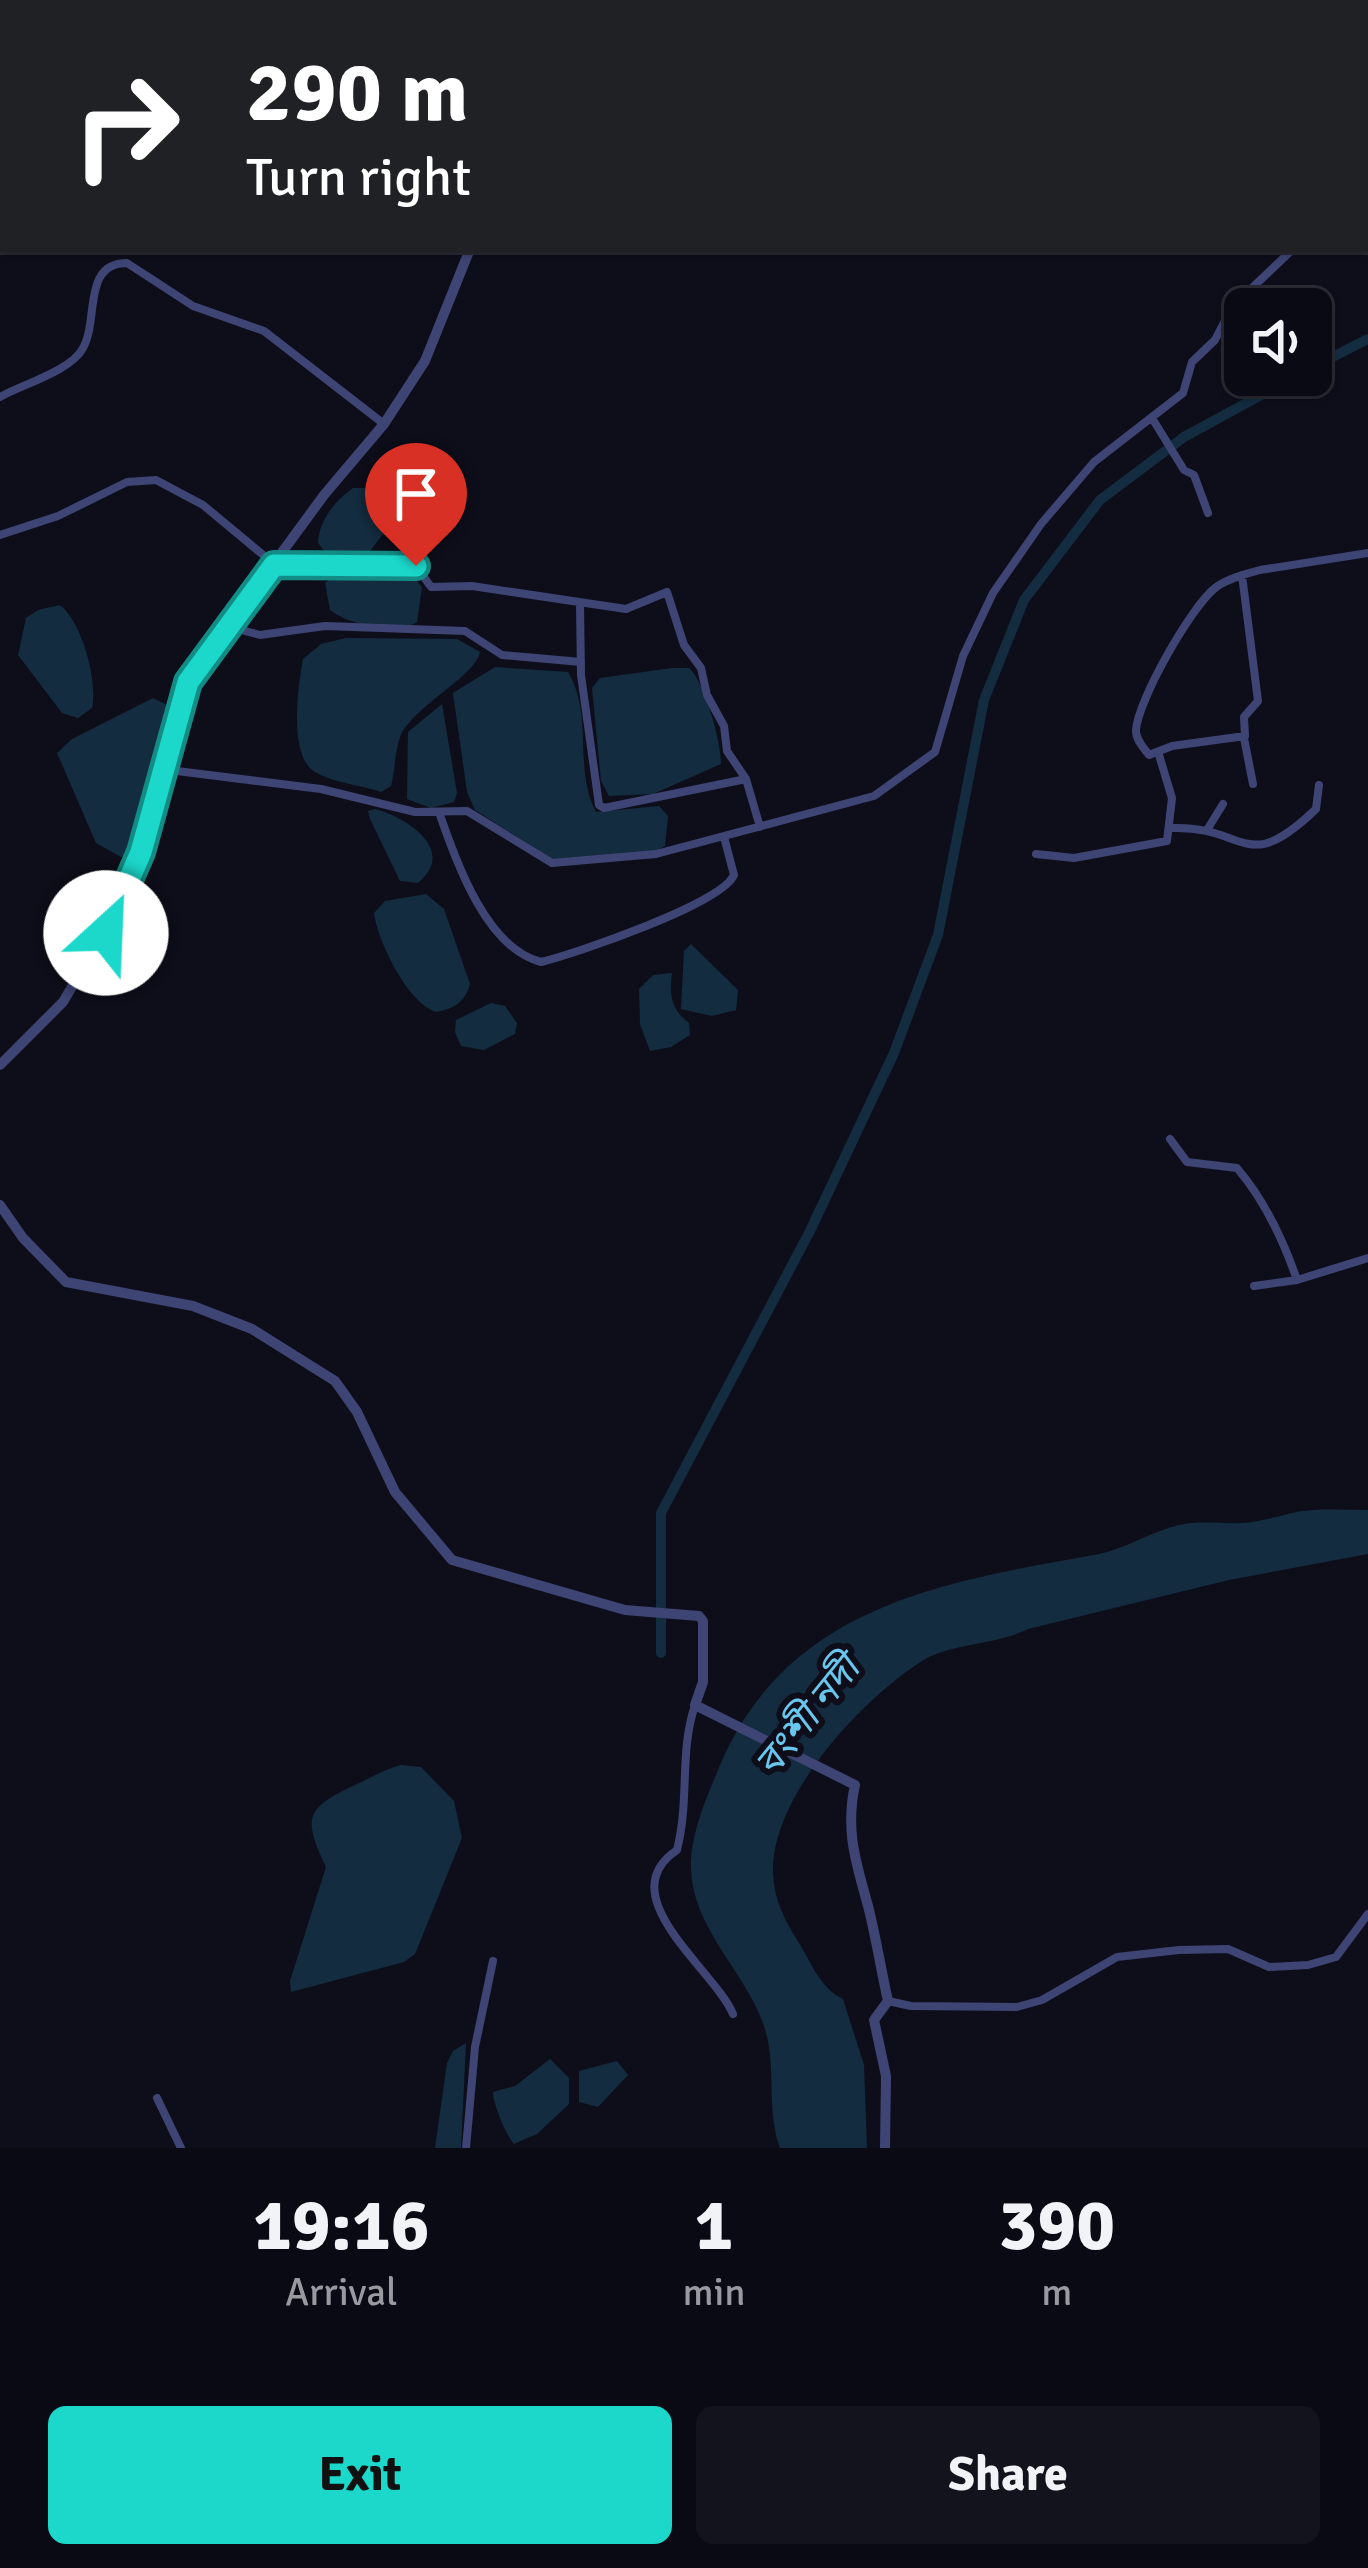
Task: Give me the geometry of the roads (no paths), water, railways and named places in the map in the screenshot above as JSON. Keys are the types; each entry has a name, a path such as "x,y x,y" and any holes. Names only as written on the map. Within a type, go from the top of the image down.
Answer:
{"street":[{"path":"0,1065 56,1011 106,933 141,852 188,682 324,495 385,424 424,361 469,252"},
{"path":"161,769 238,775 440,814 467,811 552,863 625,860 874,796 930,759 963,656 1000,581 1076,481 1183,393 1192,362 1215,340 1240,298 1290,252"},
{"path":"0,397 82,352 96,279 110,265 127,263 193,306 264,331 385,424"},
{"path":"1153,420 1181,467 1194,475 1208,513"},
{"path":"0,535 58,516 127,482 156,480 203,505 274,565 407,564 416,566 431,587 472,586 626,609 667,592 684,646 698,663 706,695 724,727 727,751 746,778 760,827"},
{"path":"1244,738 1172,746 1149,755 1136,737 1154,674 1213,589 1242,575 1368,554"},
{"path":"1242,575 1258,701 1244,717 1253,784"},
{"path":"580,604 581,662 599,805 604,808 746,778"},
{"path":"230,627 260,635 325,626 465,631 502,655 581,662"},
{"path":"1036,854 1074,858 1161,844 1171,827 1172,798 1158,753"},
{"path":"1171,827 1208,830 1248,847 1274,842 1316,809 1319,785"},
{"path":"1208,830 1223,804"},
{"path":"440,814 459,873 502,940 528,959 541,962 662,920 726,888 734,875 724,837"},
{"path":"1170,1138 1187,1162 1237,1168 1265,1202 1298,1280"},
{"path":"0,1205 23,1238 66,1282 193,1306 252,1329 334,1381 357,1412 395,1492 452,1560 625,1610 698,1616 703,1621 699,1707 686,1742 687,1803 677,1850 657,1871 659,1916 720,1989 733,2014"},
{"path":"1254,1286 1298,1280 1368,1258"},
{"path":"699,1707 855,1785 849,1813 851,1855 869,1909 888,2001 874,2020 886,2077 885,2148"},
{"path":"888,2001 911,2006 1017,2007 1042,2000 1117,1957 1192,1949 1228,1949 1269,1966 1308,1965 1336,1957 1368,1914"},
{"path":"466,2148 475,2048 493,1961"},
{"path":"157,2098 181,2148"}],"water":[{"path":"353,488 382,496 383,534 367,555 331,559 318,543 321,527 334,505"},
{"path":"338,573 410,573 422,587 417,622 385,628 338,615 330,610 325,583"},
{"path":"60,605 75,624 90,668 92,708 78,718 62,713 18,655 26,618"},
{"path":"346,638 457,639 480,652 468,671 407,726 398,743 391,786 381,792 322,776 307,764 301,751 297,720 303,659 321,644"},
{"path":"495,667 568,672 580,706 586,778 596,812 659,806 668,816 665,846 650,855 552,859 475,810 467,792 453,693"},
{"path":"689,668 695,675 715,727 721,764 653,794 609,796 601,781 592,688 600,678"},
{"path":"153,698 165,704 164,731 132,853 121,857 96,843 57,753 72,739"},
{"path":"442,704 457,793 454,802 431,808 407,799 408,732"},
{"path":"375,809 413,827 430,847 429,871 418,883 400,881 370,819 368,811"},
{"path":"426,894 444,909 470,984 458,1004 436,1012 415,996 396,970 374,913 385,901"},
{"path":"691,944 738,990 736,1010 712,1016 681,1009 684,951"},
{"path":"672,973 673,1001 689,1023 690,1035 671,1047 650,1051 640,1024 639,989 653,975"},
{"path":"491,1003 505,1006 517,1023 515,1034 484,1050 461,1046 456,1020"},
{"name":"বংশী নদী","path":"1314,1510 1368,1510 1368,1554 1229,1580 946,1651 898,1678 848,1725 803,1783 787,1814 776,1844 773,1874 789,1927 822,1982 843,1999 864,2065 867,2148 780,2148 763,2023 700,1911 691,1856 720,1765 749,1711 786,1669 828,1636 876,1610 927,1591 1105,1553 1179,1525 1249,1522"},
{"path":"400,1765 421,1767 454,1801 462,1838 415,1954 404,1962 291,1992 290,1981 326,1867 314,1836 313,1816 326,1800"},
{"path":"466,2043 461,2148 435,2148 447,2063 453,2051"},
{"path":"550,2059 569,2078 569,2104 537,2134 514,2144 500,2119 493,2092 515,2086"},
{"path":"617,2061 628,2075 598,2107 579,2102 579,2071"}],"waterway":[{"path":"1332,357 1368,339"},
{"path":"661,1653 661,1513 810,1231 894,1053 938,935 984,700 1024,600 1100,500 1184,437 1259,396"}]}
